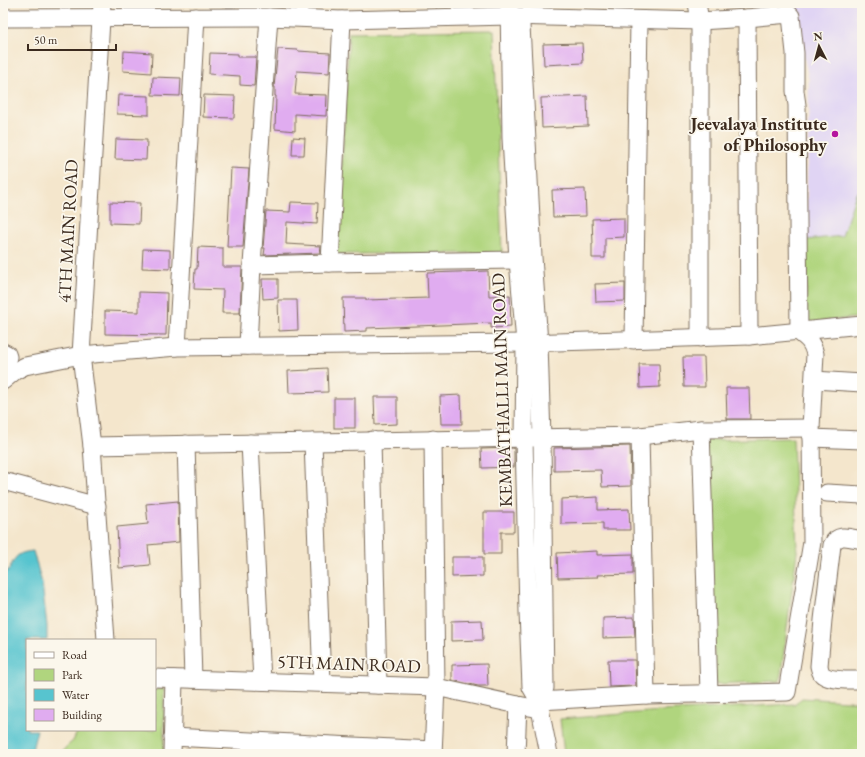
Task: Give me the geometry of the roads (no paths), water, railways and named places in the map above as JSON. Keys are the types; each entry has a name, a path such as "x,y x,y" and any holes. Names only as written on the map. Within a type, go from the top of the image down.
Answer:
{"street":[{"path":"697,3 700,21 700,338"},
{"path":"3,18 40,11 102,10 196,17 269,17 342,20 515,10 639,20 700,21 789,14 791,16 795,53 795,91 797,106 799,332"},
{"name":"4TH MAIN ROAD","path":"92,446 81,355 102,10"},
{"name":"KEMBATHALLI MAIN ROAD","path":"515,10 511,138 518,260 532,343 542,438 545,688 539,705"},
{"name":"KEMBATHALLI MAIN ROAD","path":"515,10 533,257 532,343 524,438 531,687 539,705 550,754"},
{"path":"177,346 196,17"},
{"path":"248,346 269,17"},
{"path":"748,18 749,336"},
{"path":"330,263 342,20"},
{"path":"634,340 639,20"},
{"path":"252,265 518,260"},
{"path":"3,381 25,366 81,355 177,346 532,343 700,338 799,332 862,325"},
{"path":"799,332 813,345 815,354 811,433 812,542 832,545"},
{"path":"3,352 7,354 8,357 3,370"},
{"path":"814,380 862,383"},
{"path":"701,429 710,693"},
{"path":"106,639 92,446 640,436 701,429 811,433 862,440"},
{"path":"640,436 646,695"},
{"path":"172,737 433,752 436,687 433,439"},
{"path":"372,440 378,685"},
{"path":"313,442 322,683"},
{"path":"250,443 262,681"},
{"path":"186,444 193,679"},
{"path":"3,481 97,506"},
{"path":"827,494 862,494"},
{"path":"862,540 843,537 837,538 832,545 819,666 822,674 828,677 840,680 862,680"},
{"name":"5TH MAIN ROAD","path":"156,678 436,687 518,705 539,705 646,695 787,692 812,542"},
{"path":"172,754 174,679"},
{"path":"516,754 518,705"}],"water":[{"path":"33,551 42,583 47,639 26,639 26,731 37,731 31,754 3,754 3,572 8,571 17,556"}],"place":[{"name":"Jeevalaya Institute of Philosophy","path":"835,134"}]}
